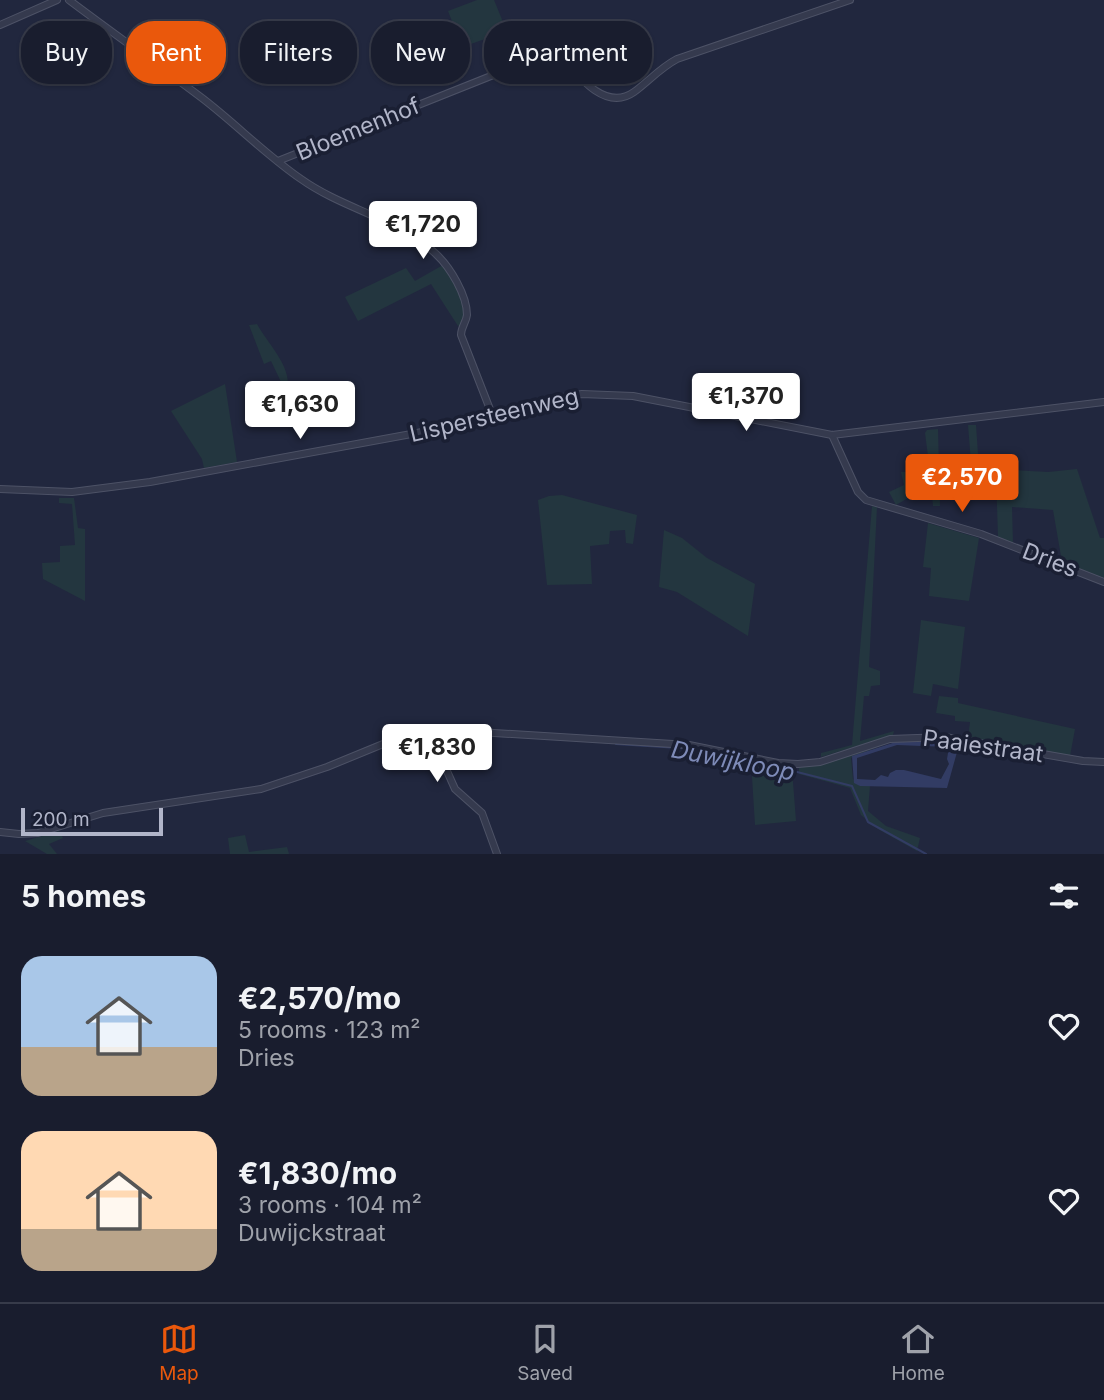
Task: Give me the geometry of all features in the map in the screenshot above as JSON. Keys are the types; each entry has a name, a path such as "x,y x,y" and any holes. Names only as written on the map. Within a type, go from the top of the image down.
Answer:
{"street":[{"path":"0,25 57,0"},
{"path":"69,0 204,100 278,161 324,194 416,239 437,254 448,269 466,308 466,321 461,335 493,417"},
{"name":"Bloemenhof","path":"278,161 556,50 598,93 625,96 636,91 664,66 677,59 850,0"},
{"name":"Lispersteenweg","path":"0,489 72,492 100,490 444,428 564,397 596,393 633,396 832,435 1104,402"},
{"name":"Dries","path":"832,435 858,492 866,500 992,538 1104,582"},
{"name":"Paaiestraat","path":"0,832 38,833 103,813 261,789 327,767 383,744 430,733 465,731 689,745 778,763 798,764 820,762 891,739 945,737 1083,761 1104,762"},
{"path":"430,733 455,789 482,813 498,854"}],"shaded area":[{"path":"477,0 494,0 503,21 484,21 484,39 470,44 470,21 452,21 448,11"},
{"path":"443,265 462,302 465,317 463,325 458,326 431,284 358,321 345,297 406,268 415,281"},
{"path":"257,324 285,368 288,387 285,396 271,361 264,364 249,325"},
{"path":"225,384 237,462 204,468 202,459 171,411"},
{"path":"968,425 976,425 979,468 1048,472 1077,469 1100,538 1104,538 1104,578 1062,562 1053,510 1012,507 1013,543 998,537 996,475 972,475"},
{"path":"938,429 940,506 933,506 931,485 918,486 908,498 896,505 889,492 904,485 901,472 930,472 925,433 927,430"},
{"path":"562,495 637,515 633,544 626,543 625,530 610,531 609,544 590,546 592,584 547,585 538,500"},
{"path":"59,498 74,498 78,528 85,529 85,601 43,579 42,563 60,562 60,546 75,545 72,504 59,503"},
{"path":"872,506 877,507 869,667 880,671 880,685 871,686 869,696 864,696 860,741 894,731 893,735 821,757 821,753 852,745"},
{"path":"928,523 979,538 969,601 929,596 931,568 923,567"},
{"path":"664,530 682,538 707,558 755,584 748,636 677,592 659,587"},
{"path":"921,620 965,627 958,689 933,684 931,696 913,693"},
{"path":"939,696 958,698 958,703 1075,729 1070,756 968,738 970,722 955,721 955,716 936,713"},
{"path":"893,741 851,758 853,779 860,786 870,786 868,811 886,826 920,838 917,851 878,829 861,815 850,788 799,774 799,768"},
{"path":"751,761 792,769 796,821 755,825"},
{"path":"59,831 63,838 49,844 57,854 47,854 25,841"},
{"path":"245,835 249,852 287,847 289,854 230,854 228,838"}],"water":[{"path":"902,740 922,741 922,746 897,745 857,758 857,779 875,780 881,775 888,777 896,770 904,770 941,779 949,764 949,747 924,746 924,742 954,742 959,745 947,788 860,786 854,783 852,756"}],"waterway":[{"name":"Duwijkloop","path":"616,744 695,749"},
{"name":"Duwijkloop","path":"758,762 852,786 868,822 926,854"}]}
